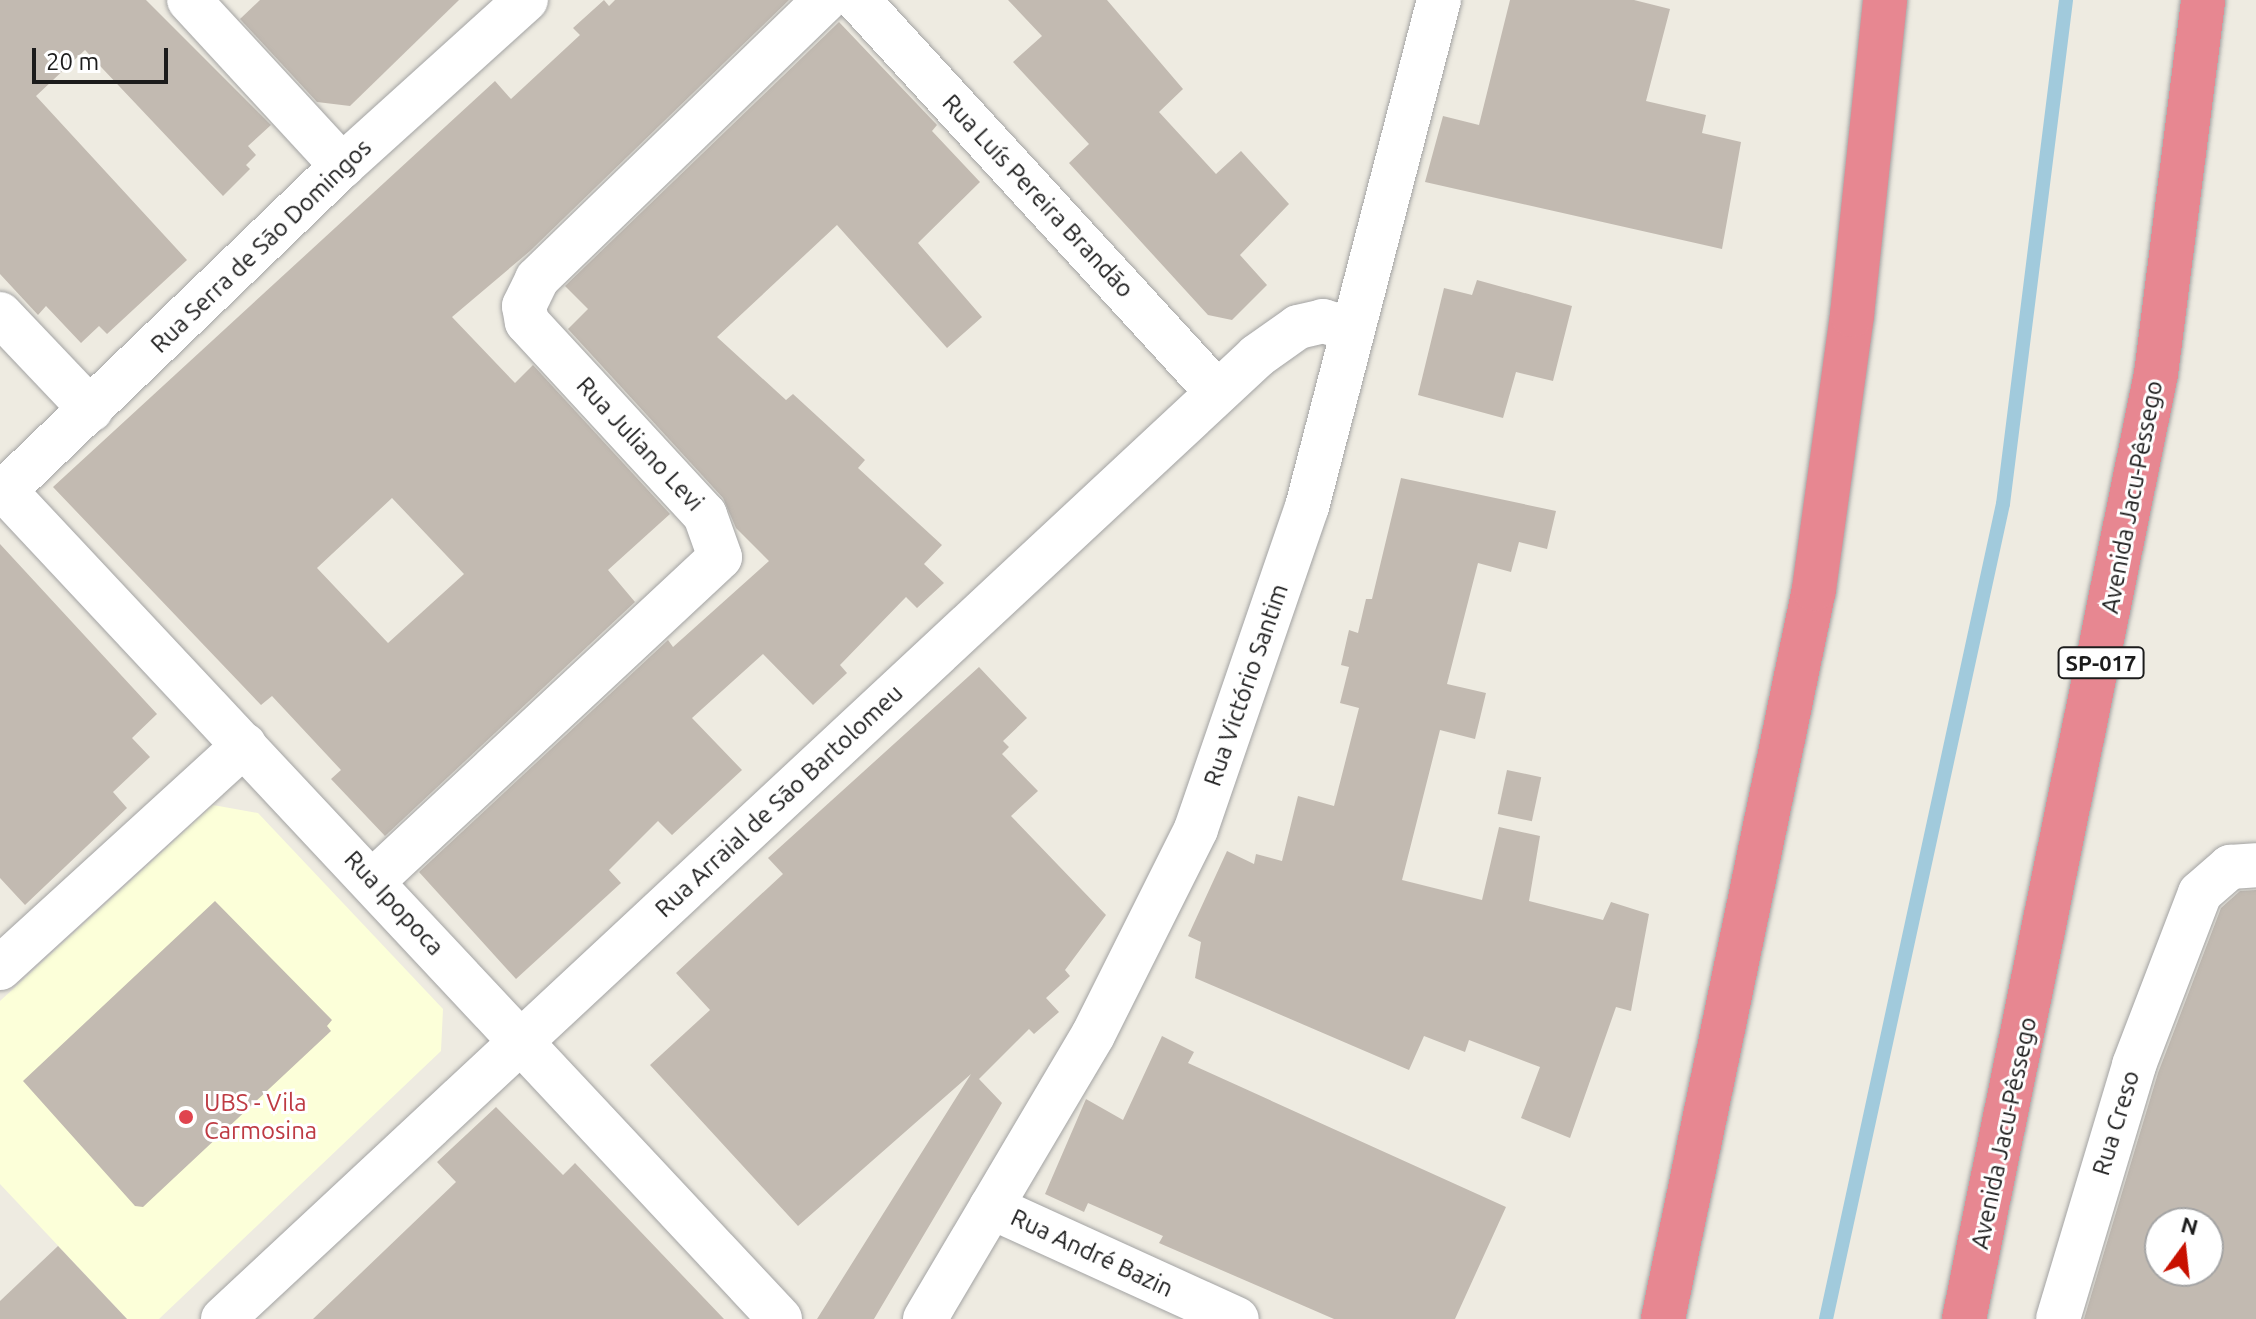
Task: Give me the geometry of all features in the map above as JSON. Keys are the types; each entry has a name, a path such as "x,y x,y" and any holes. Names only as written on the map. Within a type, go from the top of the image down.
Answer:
{"highway":[{"path":"1663,1319 1814,589 1852,315 1885,0"},
{"name":"Avenida Jacu-Pêssego","path":"1964,1319 2156,374 2203,0"}],"street":[{"path":"189,0 342,166"},
{"name":"Rua Serra de São Domingos","path":"2,493 342,166 526,0"},
{"name":"Rua Juliano Levi","path":"374,880 720,557 705,515 527,322 524,306 537,279 825,0"},
{"name":"Rua Luís Pereira Brandão","path":"858,0 1217,392"},
{"name":"Rua Victório Santim","path":"925,1319 1093,1035 1196,829 1307,507 1439,0"},
{"path":"0,314 91,410"},
{"name":"Rua Arraial de São Bartolomeu","path":"223,1319 1217,392 1298,327 1323,321 1353,330"},
{"name":"Rua Ipopoca","path":"2,493 374,880 769,1315"},
{"path":"0,968 244,745"},
{"name":"Rua Creso","path":"2058,1319 2134,1065 2200,893 2230,867 2256,865"},
{"name":"Rua André Bazin","path":"991,1207 1237,1319"}],"shaded area":[{"name":"UBS - Vila Carmosina","path":"213,805 258,813 443,1009 441,1051 159,1319 127,1319 0,1184 0,1001"}],"building":[{"path":"0,0 146,0 271,125 248,146 256,155 246,165 250,169 223,196 85,50 36,96 187,260 107,334 99,326 81,343 46,306 38,315 0,274"},
{"path":"260,0 459,0 350,106 317,102 240,19"},
{"path":"604,0 609,6 615,0 789,0 530,251 452,317 515,383 533,365 670,514 608,570 635,602 385,836 331,779 341,770 272,696 261,705 53,487 495,81 511,99 580,35 573,28","holes":["392,498 464,574 388,643 317,568"]},
{"path":"1008,0 1107,0 1183,89 1159,112 1216,174 1241,151 1289,204 1240,255 1267,285 1232,320 1208,315 1069,163 1089,144 1013,62 1042,36"},
{"path":"1510,0 1634,0 1670,9 1646,101 1706,115 1702,133 1741,142 1722,249 1425,182 1443,116 1479,125"},
{"path":"839,22 937,125 932,131 980,182 918,243 982,317 947,348 837,225 717,337 786,400 793,394 865,460 858,468 942,545 924,564 944,583 917,608 906,597 840,665 847,673 813,705 763,654 692,718 742,770 672,835 658,821 609,870 621,883 516,979 419,872 668,640 673,647 769,561 736,528 723,498 568,329 588,309 565,286"},
{"path":"1477,280 1572,306 1553,381 1516,372 1503,418 1418,395 1444,288 1472,295"},
{"path":"1401,478 1556,511 1547,549 1519,542 1511,572 1478,563 1447,684 1486,693 1475,739 1440,730 1402,880 1482,900 1499,827 1540,836 1529,901 1603,920 1611,902 1649,914 1631,1011 1616,1007 1570,1138 1521,1118 1540,1067 1469,1040 1465,1052 1424,1036 1409,1070 1195,978 1201,942 1188,936 1227,851 1254,864 1256,854 1282,861 1298,796 1334,806 1359,708 1340,703 1349,667 1341,665 1349,630 1358,633 1366,599 1372,599"},
{"path":"0,544 157,714 132,738 150,757 113,792 127,808 25,905 0,878"},
{"path":"979,667 1027,718 1003,741 1009,747 1002,754 1038,791 1011,816 1106,915 1065,970 1070,976 1046,998 1059,1012 1034,1034 1029,1029 979,1079 1002,1103 874,1319 817,1319 971,1074 798,1226 650,1065 710,1010 676,973 783,874 768,858"},
{"path":"1507,770 1541,777 1532,821 1498,814"},
{"path":"2256,890 2256,1319 2084,1319 2158,1073 2221,908 2240,891"},
{"path":"215,901 332,1020 327,1026 331,1031 143,1207 135,1206 23,1081"},
{"path":"1162,1036 1194,1052 1188,1063 1506,1207 1455,1319 1334,1319 1159,1243 1163,1236 1088,1203 1084,1212 1045,1194 1086,1099 1123,1120"},
{"path":"496,1107 563,1175 575,1163 724,1319 313,1319 456,1182 437,1162"},
{"path":"58,1246 127,1319 0,1319 0,1301"}],"waterway":[{"path":"1826,1319 2003,504 2066,0"}],"place":[{"name":"UBS - Vila Carmosina","path":"186,1117"}]}
